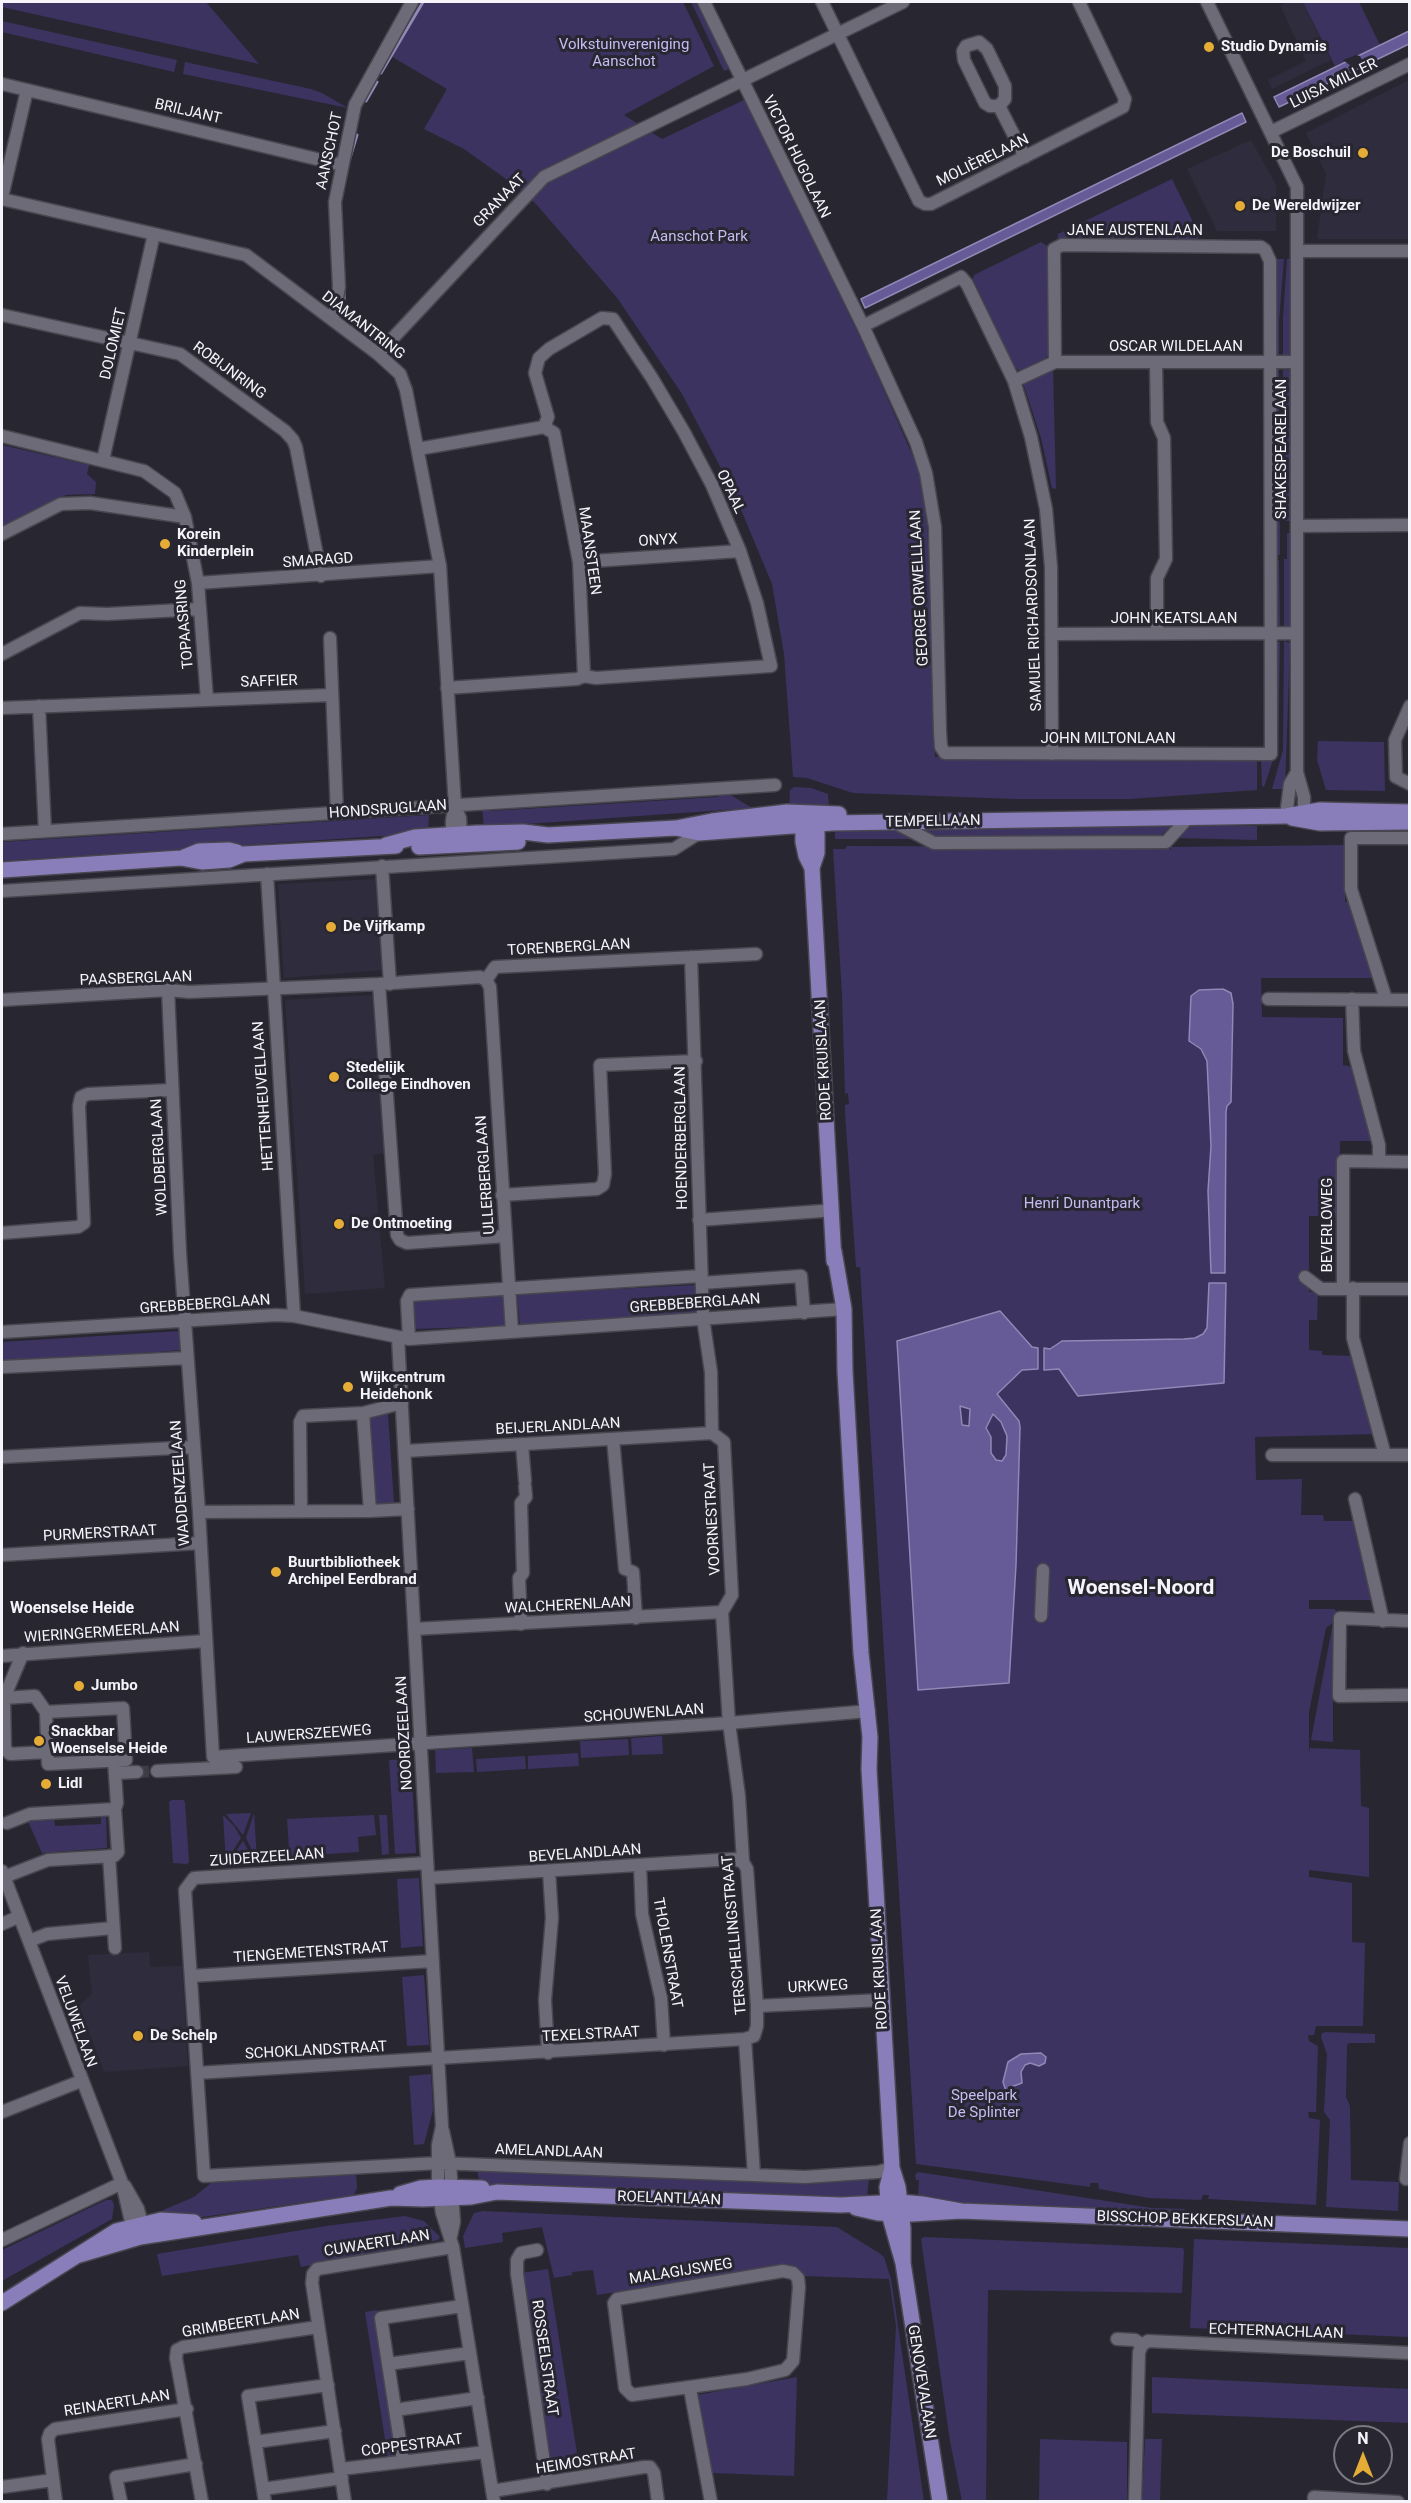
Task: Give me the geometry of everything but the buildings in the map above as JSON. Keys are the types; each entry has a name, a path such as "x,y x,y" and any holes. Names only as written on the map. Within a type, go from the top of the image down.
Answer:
{"main road":[{"name":"TEMPELLAAN","path":"1304,817 1320,810 1410,812"},
{"path":"2,870 181,858 199,852 229,850 244,854 386,845 412,848 457,838 522,842 548,835 676,828 787,812 810,821"},
{"name":"TEMPELLAAN","path":"810,821 964,813 1064,820"},
{"name":"TEMPELLAAN","path":"810,821 896,823 1286,816 1304,817 1320,823 1410,822"},
{"path":"676,828 699,832 810,821"},
{"name":"RODE KRUISLAAN","path":"810,821 806,856 812,868 834,1251 845,1371 895,2208"},
{"name":"ROELANTLAAN","path":"2,2303 79,2255 138,2229 221,2224 391,2198 446,2192 895,2208"},
{"name":"BISSCHOP BEKKERSLAAN","path":"895,2208 1410,2229"},
{"name":"GENOVEVALAAN","path":"895,2208 940,2502"}],"street":[{"name":"AANSCHOT","path":"333,320 339,287 335,202 355,105 411,2"},
{"name":"VICTOR HUGOLAAN","path":"704,2 863,326"},
{"name":"MOLIÈRELAAN","path":"822,2 919,201 931,204 1123,107 1125,103 1079,2"},
{"name":"GRANAAT","path":"378,354 544,177 903,2"},
{"name":"SHAKESPEARELAAN","path":"1207,2 1297,187 1297,772 1304,797 1304,817"},
{"path":"979,42 985,46 1005,86 1005,99 999,106 990,106 981,98 963,60 963,51 970,44 979,42"},
{"name":"LUISA MILLER","path":"1271,132 1410,64"},
{"name":"BRILJANT","path":"2,84 342,165"},
{"path":"2,198 27,90"},
{"path":"999,106 1025,157"},
{"name":"DIAMANTRING","path":"2,198 246,255 378,354 400,374 406,390 440,566 455,806 452,819 457,838"},
{"name":"DOLOMIET","path":"102,460 154,234"},
{"name":"JANE AUSTENLAAN","path":"1055,362 1054,249 1062,245 1261,247 1266,250"},
{"name":"SHAKESPEARELAAN","path":"1266,250 1270,261 1271,754"},
{"path":"1297,251 1410,251"},
{"name":"SAMUEL RICHARDSONLAAN","path":"863,326 961,277 968,284 1014,381 1031,437 1046,509 1051,567 1052,754"},
{"name":"ROBIJNRING","path":"2,315 180,354 263,414 293,440 321,576"},
{"name":"OPAAL","path":"544,427 548,417 535,373 539,358 602,318 613,319 684,432 740,551 757,603 771,666 596,678 584,676"},
{"name":"GEORGE ORWELLLAAN","path":"863,326 916,442 926,473 935,527 940,732 941,747 945,753"},
{"path":"1014,381 1055,362"},
{"name":"OSCAR WILDELAAN","path":"1055,362 1296,362"},
{"path":"1156,363 1156,422 1164,438 1166,559 1157,578 1157,634"},
{"path":"418,449 544,427"},
{"name":"MAANSTEEN","path":"544,427 554,433 579,562 584,676"},
{"name":"TOPAASRING","path":"2,436 144,471 175,493 185,517 198,583 207,700"},
{"path":"2,534 62,504 90,503 185,517"},
{"path":"1297,526 1410,525"},
{"name":"ONYX","path":"579,562 740,551"},
{"name":"SMARAGD","path":"198,583 440,566"},
{"path":"2,654 80,613 107,614 200,609"},
{"name":"JOHN KEATSLAAN","path":"1051,634 1297,633"},
{"path":"330,638 338,813"},
{"path":"447,688 577,679 584,676"},
{"name":"SAFFIER","path":"207,700 332,695"},
{"path":"2,708 207,700"},
{"path":"39,706 45,831"},
{"path":"1410,706 1395,740 1396,777 1410,784"},
{"name":"JOHN MILTONLAAN","path":"945,753 1271,754"},
{"name":"SHAKESPEARELAAN","path":"1286,816 1290,784 1297,772"},
{"name":"HONDSRUGLAAN","path":"2,834 775,785"},
{"path":"896,823 934,843 1166,842 1189,817"},
{"path":"2,891 674,849 699,832"},
{"path":"1386,999 1351,889 1351,838 1410,838"},
{"path":"382,866 397,1235 400,1240 407,1243 506,1236"},
{"name":"HETTENHEUVELLAAN","path":"267,874 294,1316"},
{"name":"TORENBERGLAAN","path":"486,980 495,967 756,954"},
{"name":"HOENDERBERGLAAN","path":"691,957 703,1318"},
{"path":"273,989 480,977 486,980"},
{"name":"ULLERBERGLAAN","path":"486,980 490,987 512,1332"},
{"name":"PAASBERGLAAN","path":"2,1000 168,990 189,992 273,989"},
{"name":"WOLDBERGLAAN","path":"168,990 171,1090 186,1322"},
{"path":"1268,999 1410,1000"},
{"path":"1352,999 1354,1051 1379,1145 1379,1161"},
{"path":"502,1195 597,1189 603,1185 605,1174 600,1065 696,1061"},
{"path":"2,1233 78,1227 84,1222 81,1097 88,1094 171,1090"},
{"name":"BEVERLOWEG","path":"1385,1455 1352,1335 1343,1161 1410,1162"},
{"path":"699,1220 822,1211"},
{"name":"GREBBEBERGLAAN","path":"404,1338 406,1301 410,1295 801,1276 804,1312"},
{"name":"BEVERLOWEG","path":"1305,1277 1321,1289 1410,1289"},
{"name":"GREBBEBERGLAAN","path":"2,1332 276,1315 294,1316 404,1338 839,1310"},
{"name":"VOORNESTRAAT","path":"703,1318 711,1372 712,1433 724,1442 732,1595 722,1612 729,1723"},
{"name":"WADDENZEELAAN","path":"186,1322 213,1757 235,1761"},
{"name":"NOORDZEELAAN","path":"404,1338 402,1403 446,2192 493,2497"},
{"path":"2,1367 188,1358"},
{"path":"301,1510 300,1422 303,1416 363,1413 402,1403"},
{"path":"363,1413 370,1511"},
{"name":"BEIJERLANDLAAN","path":"405,1451 712,1433"},
{"path":"613,1439 625,1569 633,1572 636,1618"},
{"path":"521,1624 519,1578 523,1573 520,1503 526,1497 522,1444"},
{"path":"2,1458 194,1447"},
{"path":"1272,1455 1410,1455"},
{"path":"1355,1499 1383,1622"},
{"path":"199,1512 408,1509"},
{"name":"PURMERSTRAAT","path":"2,1555 199,1543"},
{"path":"1041,1616 1043,1570"},
{"name":"WALCHERENLAAN","path":"414,1629 722,1612"},
{"path":"1410,1621 1383,1622 1340,1618 1340,1695 1410,1695"},
{"name":"WIERINGERMEERLAAN","path":"2,1656 206,1641"},
{"path":"23,1653 4,1698 5,1749 10,1754 48,1752"},
{"path":"4,1698 35,1696 46,1712 48,1764 115,1767 137,1772"},
{"path":"46,1712 123,1708 126,1760 115,1767"},
{"name":"SCHOUWENLAAN","path":"421,1743 865,1712"},
{"name":"TERSCHELLINGSTRAAT","path":"729,1723 739,1797 743,1862 747,1869 757,2006 757,2026 754,2036 746,2039 754,2175"},
{"name":"LAUWERSZEEWEG","path":"157,1771 421,1743"},
{"path":"3,1874 48,1860 114,1856 117,1852 115,1767"},
{"path":"7,1823 30,1814 115,1809"},
{"path":"109,1857 115,1948"},
{"name":"BEVELANDLAAN","path":"428,1878 734,1859 743,1862"},
{"name":"ZUIDERZEELAAN","path":"204,2175 185,1890 194,1878 427,1863"},
{"name":"THOLENSTRAAT","path":"640,1865 642,1914 661,1998 664,2045"},
{"path":"548,2053 545,2000 552,1918 549,1871"},
{"name":"VELUWELAAN","path":"3,1874 81,2081 122,2182 133,2198 138,2229"},
{"path":"2,1924 18,1917"},
{"path":"29,1941 47,1934 113,1928"},
{"name":"TIENGEMETENSTRAAT","path":"191,1976 433,1961"},
{"name":"URKWEG","path":"757,2006 882,2000"},
{"name":"TEXELSTRAAT","path":"438,2058 746,2039"},
{"name":"SCHOKLANDSTRAAT","path":"197,2073 438,2058"},
{"path":"2,2112 81,2081"},
{"path":"1406,2179 1410,2143"},
{"name":"AMELANDLAAN","path":"204,2175 444,2163 805,2177 878,2172 892,2168"},
{"path":"2,2240 122,2182"},
{"name":"CUWAERTLAAN","path":"345,2502 318,2327 312,2283 313,2274 317,2269 452,2242"},
{"name":"ROSSEELSTRAAT","path":"537,2250 521,2253 517,2260 517,2274 547,2484"},
{"name":"MALAGIJSWEG","path":"783,2271 793,2272 798,2278 793,2361 790,2366 785,2370 747,2379 690,2388 632,2395 625,2388 614,2302 617,2299 783,2271"},
{"path":"403,2461 381,2318 462,2306"},
{"name":"GRIMBEERTLAAN","path":"202,2502 176,2358 177,2350 183,2347 318,2327"},
{"name":"ECHTERNACHLAAN","path":"1117,2339 1134,2340 1142,2345 1148,2341 1410,2353"},
{"path":"1135,2502 1138,2384 1142,2345"},
{"path":"388,2364 470,2353"},
{"path":"328,2385 248,2396 255,2442 264,2495 342,2474"},
{"path":"690,2388 711,2502"},
{"path":"395,2410 478,2398"},
{"name":"REINAERTLAAN","path":"56,2502 48,2439 50,2433 55,2429 187,2409"},
{"path":"255,2442 335,2431"},
{"name":"COPPESTRAAT","path":"342,2474 403,2461 486,2452"},
{"path":"121,2502 116,2477 196,2464"},
{"name":"HEIMOSTRAAT","path":"493,2497 547,2484 650,2468 654,2473 658,2502"},
{"path":"2,2487 53,2480"},
{"path":"1314,2502 1314,2498 1398,2502"}],"shaded area":[{"path":"1288,2 1303,2 1331,60 1272,89 1268,80 1306,61 1280,5"},
{"path":"1409,31 1409,44 1279,107 1274,97"},
{"name":"De Boschuil","path":"1409,80 1409,239 1317,239 1326,174 1306,133"},
{"path":"1242,113 1246,122 865,308 861,299"},
{"name":"De Wereldwijzer","path":"1251,140 1276,185 1276,231 1217,231 1187,169"},
{"name":"De Vijfkamp","path":"379,879 384,970 284,978 278,884"},
{"path":"1223,989 1231,993 1233,1004 1231,1102 1226,1112 1225,1273 1211,1273 1208,1191 1211,1146 1207,1061 1201,1049 1189,1041 1191,996 1199,990"},
{"path":"374,995 384,1153 373,1155 385,1288 305,1294 285,1000"},
{"path":"1209,1283 1226,1283 1224,1383 1078,1396 1059,1369 1044,1370 1044,1348 1050,1349 1062,1341 1184,1339 1195,1338 1203,1334 1207,1328"},
{"path":"1000,1311 1032,1347 1038,1348 1038,1369 1022,1370 997,1394 1019,1421 1020,1427 1016,1565 1009,1683 918,1690 897,1341","holes":["960,1406 970,1409 969,1426 962,1425","993,1414 1001,1422 1007,1436 1006,1455 1002,1461 996,1460 991,1453 991,1437 986,1428"]},
{"name":"De Schelp","path":"149,1952 150,1967 182,1966 188,2066 104,2072 79,2006 92,1994 88,1955"},
{"path":"1041,2053 1046,2057 1045,2063 1039,2066 1030,2063 1025,2065 1021,2072 1022,2083 1011,2087 1008,2097 1003,2082 1008,2062 1021,2054"}],"green space":[{"path":"2,2 206,2 259,64 2,7"},
{"name":"Aanschot Park","path":"423,2 683,2 714,66 624,115 662,139 746,99 868,354 926,486 935,757 1257,757 1257,790 1130,799 1015,799 853,793 807,778 793,777 784,654 772,584 734,493 682,394 618,299 536,204 520,189 464,149 424,129 447,89 389,55"},
{"path":"691,2 699,2 731,68 724,71"},
{"path":"1303,2 1359,2 1380,45 1335,66"},
{"path":"2,21 177,60 174,72 2,32"},
{"path":"185,62 311,89 348,108 183,74"},
{"path":"1172,179 1198,232 1198,240 1058,241 1058,234"},
{"path":"1041,242 1047,246 1048,355 1045,359 1021,371 1015,368 973,279 974,275"},
{"path":"1273,259 1284,259 1279,355 1276,355"},
{"path":"1287,259 1291,259 1291,355 1283,355 1283,318"},
{"path":"1053,368 1056,489 1052,488 1041,438 1023,383"},
{"path":"1274,369 1279,369 1280,555 1274,555"},
{"path":"1283,370 1291,370 1291,521 1283,521"},
{"path":"2,445 89,465 87,474 96,482 95,494 66,495 2,528"},
{"path":"1287,533 1291,533 1290,627 1284,627 1284,559 1287,559"},
{"path":"1274,560 1279,560 1280,627 1276,627"},
{"path":"1284,641 1290,643 1285,789 1272,789 1283,750"},
{"path":"1276,642 1280,642 1278,750 1274,750"},
{"path":"1318,741 1384,742 1385,791 1326,790 1317,760"},
{"path":"1261,757 1274,757 1264,787 1262,786"},
{"path":"794,787 811,788 828,794 829,808 789,810 790,790"},
{"path":"720,794 729,794 752,808 484,827 482,809 487,808 491,811 718,797"},
{"path":"429,815 428,833 2,861 2,842"},
{"path":"1185,826 1257,826 1257,840 1176,838"},
{"path":"895,827 913,839 835,839 835,828"},
{"path":"912,827 1171,827 1156,839 937,840"},
{"name":"Henri Dunantpark","path":"1345,845 1345,902 1356,901 1376,978 1261,978 1262,1017 1343,1018 1343,1065 1353,1067 1375,1141 1340,1141 1339,1216 1309,1216 1309,1292 1318,1292 1317,1320 1309,1320 1309,1350 1322,1351 1322,1355 1355,1356 1377,1434 1255,1437 1256,1480 1302,1479 1301,1515 1323,1515 1324,1521 1353,1521 1374,1600 1309,1600 1309,1609 1334,1609 1342,1616 1326,1628 1309,1712 1309,1752 1310,1748 1360,1750 1361,1806 1369,1808 1369,1877 1309,1870 1309,1877 1352,1883 1352,1942 1365,1943 1363,2026 1316,2026 1314,2035 1308,2035 1309,2041 1318,2046 1316,2112 1308,2112 1309,2118 1320,2120 1316,2205 1208,2199 1209,2195 1203,2195 1201,2200 1149,2198 1099,2189 1098,2183 1090,2183 1090,2187 916,2164 860,1267 856,1267 845,1113 845,1105 849,1104 848,1093 845,1094 842,994 833,849 845,849 847,846 1163,847 1171,849 1171,847"},
{"path":"696,1285 698,1314 520,1325 517,1294"},
{"path":"503,1295 505,1326 414,1329 410,1301"},
{"path":"181,1331 182,1350 129,1354 128,1359 2,1361 2,1342"},
{"path":"388,1414 394,1504 375,1503 367,1415"},
{"path":"1333,1623 1333,1742 1311,1740"},
{"path":"662,1736 663,1754 632,1755 631,1738"},
{"path":"628,1739 629,1755 581,1758 580,1741"},
{"path":"472,1748 474,1772 436,1773 435,1750"},
{"path":"578,1753 579,1766 528,1769 528,1756"},
{"path":"525,1756 526,1769 477,1772 476,1759"},
{"path":"411,1759 416,1853 395,1854 389,1760"},
{"path":"172,1800 185,1802 189,1862 187,1864 173,1863 169,1802"},
{"path":"251,1813 243,1835 226,1814"},
{"path":"254,1813 257,1860 246,1838"},
{"path":"101,1815 106,1815 107,1848 42,1853 27,1819 54,1817 55,1826 101,1824"},
{"path":"223,1815 234,1826 241,1838 226,1862"},
{"path":"374,1815 376,1835 358,1837 359,1852 297,1856 297,1861 290,1862 287,1819"},
{"path":"379,1815 387,1815 389,1854 382,1855"},
{"path":"243,1841 254,1860 228,1862 236,1851"},
{"path":"419,1878 423,1946 401,1948 397,1879"},
{"path":"424,1975 429,2045 407,2046 402,1977"},
{"path":"1322,2033 1375,2034 1375,2043 1349,2043 1347,2045 1346,2097 1350,2106 1351,2180 1399,2182 1398,2211 1326,2207 1330,2120 1324,2112 1327,2054 1321,2037"},
{"path":"431,2074 433,2110 424,2144 414,2145 409,2076"},
{"path":"477,2170 805,2182 869,2178 867,2197 838,2200 480,2184"},
{"path":"918,2172 1152,2208 1185,2209 1184,2213 944,2203 918,2199 919,2180 916,2180 915,2175"},
{"path":"356,2173 357,2188 354,2195 182,2220 164,2214 163,2210 194,2197 211,2183"},
{"path":"106,2200 112,2200 114,2205 112,2219 2,2281 2,2250"},
{"path":"483,2211 837,2227 879,2253 884,2257 891,2279 924,2501 887,2501 896,2326 889,2279 802,2276 781,2266 597,2295 593,2270 572,2272 572,2275 554,2278 542,2227 502,2233 503,2242 465,2248 463,2236 474,2213"},
{"path":"405,2216 424,2221 440,2237 438,2240 301,2267 298,2255 162,2276 157,2254 326,2226"},
{"path":"924,2237 1183,2248 1184,2251 1182,2293 988,2290 986,2501 962,2501 950,2441 921,2239"},
{"path":"1194,2239 1409,2248 1409,2337 1190,2328"},
{"path":"548,2269 579,2466 552,2471 521,2273"},
{"path":"377,2310 399,2456 388,2458 365,2312"},
{"path":"797,2377 794,2476 711,2473 697,2395"},
{"path":"1152,2377 1409,2389 1409,2423 1152,2413"},
{"path":"1040,2439 1127,2442 1127,2501 1039,2501"},
{"path":"1145,2439 1162,2439 1160,2501 1142,2501"}],"pier":[{"path":"1356,55 1370,66 1355,69 1343,60"}],"waterway":[{"path":"381,73 423,2"},
{"path":"366,101 377,82"},
{"path":"349,161 357,135"},
{"path":"344,272 344,312"}],"tunnel":[{"path":"137,1772 157,1771"}],"place":[{"name":"Studio Dynamis","path":"1209,47"},
{"name":"De Boschuil","path":"1363,153"},
{"name":"De Wereldwijzer","path":"1240,206"},
{"name":"Korein Kinderplein","path":"165,544"},
{"name":"De Vijfkamp","path":"331,927"},
{"name":"Stedelijk College Eindhoven","path":"334,1077"},
{"name":"De Ontmoeting","path":"339,1224"},
{"name":"Wijkcentrum Heidehonk","path":"348,1387"},
{"name":"Buurtbibliotheek Archipel Eerdbrand","path":"276,1572"},
{"name":"Jumbo","path":"79,1686"},
{"name":"Snackbar Woenselse Heide","path":"39,1741"},
{"name":"Lidl","path":"46,1784"},
{"name":"De Schelp","path":"138,2036"}],"district":[{"name":"Woensel-Noord","path":"1141,1589"},
{"name":"Woenselse Heide","path":"72,1609"}],"park label":[{"name":"Volkstuinvereniging Aanschot","path":"624,54"},
{"name":"Speelpark De Splinter","path":"984,2104"}]}
